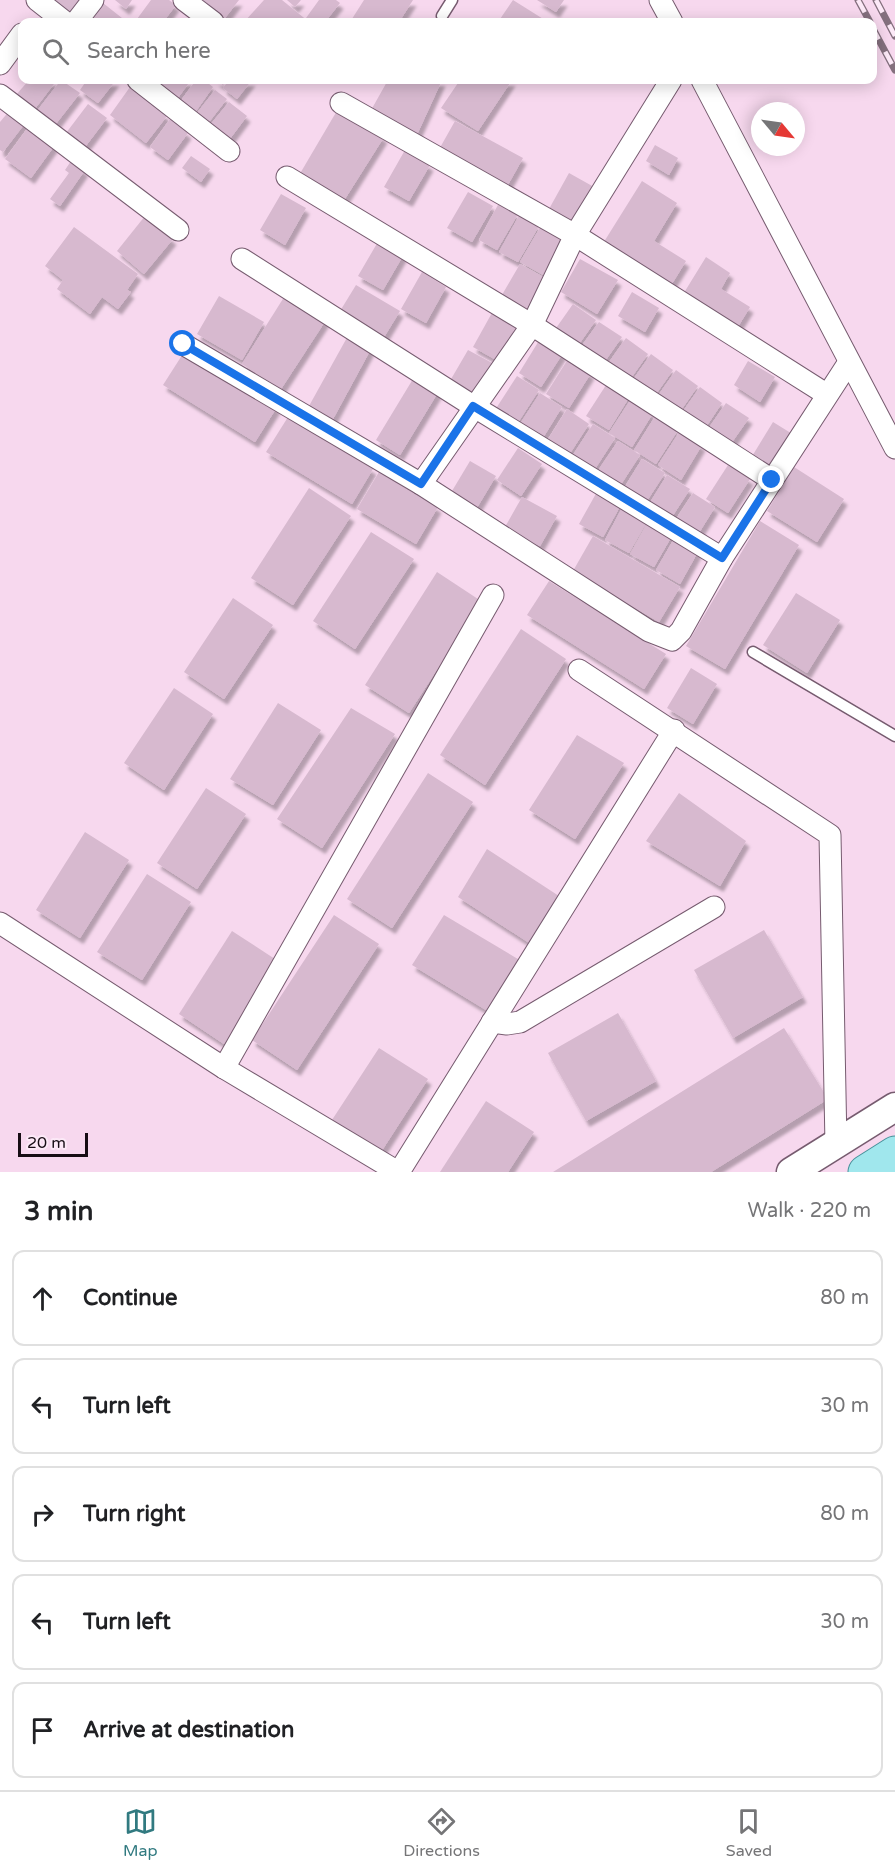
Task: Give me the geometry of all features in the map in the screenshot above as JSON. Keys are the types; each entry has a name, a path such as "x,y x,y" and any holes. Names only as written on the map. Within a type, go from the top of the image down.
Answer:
{"main road":[{"path":"791,1172 895,1107"},
{"path":"865,1172 895,1153"}],"street":[{"path":"79,18 93,0"},
{"path":"184,0 208,18"},
{"path":"660,0 670,18"},
{"path":"33,18 40,2 60,18"},
{"path":"0,64 18,39"},
{"path":"143,84 229,151"},
{"path":"421,484 473,406 532,325 575,235 669,84"},
{"path":"704,84 895,448"},
{"path":"0,95 178,230"},
{"path":"341,103 575,235 826,394"},
{"path":"287,177 532,325 772,480"},
{"path":"242,259 473,406 722,558"},
{"path":"183,344 421,484 649,631 672,639 681,631 722,558 826,394 849,362"},
{"path":"224,1068 493,595"},
{"path":"579,670 674,730 830,835 836,1145"},
{"path":"0,923 224,1068 398,1172 674,730"},
{"path":"492,1022 507,1024 520,1022 714,907"}],"lane":[{"path":"442,16 452,0"},
{"path":"753,652 895,736"}],"building":[{"path":"52,0 81,0 68,17"},
{"path":"115,0 132,0 126,9"},
{"path":"151,0 169,0 176,5 166,18 138,18"},
{"path":"203,0 239,0 225,18"},
{"path":"264,0 282,0 304,18 248,18"},
{"path":"287,0 301,0 295,7"},
{"path":"319,0 336,0 340,3 328,18 306,18"},
{"path":"364,0 413,0 402,18 353,18"},
{"path":"513,0 542,18 501,18"},
{"path":"537,0 564,0 556,12"},
{"path":"103,3 122,18 90,18"},
{"path":"26,84 54,84 34,110 16,95"},
{"path":"58,84 67,84 80,93 55,125 37,111"},
{"path":"84,84 113,84 98,103 80,90"},
{"path":"160,84 188,84 175,102 157,88"},
{"path":"193,84 209,84 213,87 194,114 179,103"},
{"path":"226,84 249,84 237,99 223,88"},
{"path":"386,84 440,84 415,139 370,112"},
{"path":"457,84 509,84 478,131 441,108"},
{"path":"130,87 167,116 146,143 110,115"},
{"path":"215,90 227,99 209,122 197,113"},
{"path":"229,102 247,116 229,140 210,125"},
{"path":"88,104 107,118 82,151 63,137"},
{"path":"338,109 384,137 343,202 298,177"},
{"path":"10,110 26,122 3,152 0,150 0,122"},
{"path":"170,119 188,133 168,160 150,147"},
{"path":"455,121 523,158 505,190 437,153"},
{"path":"29,126 55,145 31,178 5,159"},
{"path":"655,145 678,158 669,175 646,161"},
{"path":"405,150 430,165 409,201 384,187"},
{"path":"191,156 210,169 201,182 182,168"},
{"path":"71,161 85,170 60,206 50,199 69,173 65,170"},
{"path":"569,173 594,187 573,224 549,209"},
{"path":"642,181 677,203 654,241 686,261 670,287 602,245"},
{"path":"468,192 493,206 472,242 447,228"},
{"path":"281,194 306,208 285,245 260,230"},
{"path":"499,203 518,214 497,250 479,240"},
{"path":"520,214 539,226 518,262 499,252"},
{"path":"145,216 173,239 144,274 117,251"},
{"path":"541,226 566,240 545,276 520,262"},
{"path":"74,227 138,274 127,290 131,292 118,309 102,297 90,314 57,289 63,280 45,266"},
{"path":"379,240 404,254 383,290 358,276"},
{"path":"706,257 730,273 721,289 750,307 736,330 682,296"},
{"path":"580,259 618,280 597,314 561,292"},
{"path":"520,264 545,278 524,315 499,300"},
{"path":"422,272 446,287 426,323 401,309"},
{"path":"356,285 400,311 381,342 337,316"},
{"path":"632,292 659,308 645,332 618,316"},
{"path":"286,294 326,320 281,389 242,364"},
{"path":"219,296 264,322 242,360 197,334"},
{"path":"573,304 596,320 577,347 554,331"},
{"path":"493,311 518,325 498,361 473,347"},
{"path":"599,322 622,337 603,364 580,348"},
{"path":"349,334 372,347 333,419 309,406"},
{"path":"626,338 648,354 629,381 607,365"},
{"path":"540,339 563,353 541,387 519,373"},
{"path":"186,349 277,407 255,442 163,385"},
{"path":"468,350 494,364 473,401 447,386"},
{"path":"651,354 673,370 654,397 632,381"},
{"path":"568,359 591,373 569,408 546,394"},
{"path":"748,361 775,377 760,402 734,385"},
{"path":"676,370 698,386 679,413 657,397"},
{"path":"416,374 440,389 400,455 376,440"},
{"path":"517,376 539,390 517,424 495,410"},
{"path":"608,382 630,396 609,430 586,416"},
{"path":"700,387 722,403 704,430 681,414"},
{"path":"540,393 562,407 541,441 518,427"},
{"path":"631,399 653,413 632,447 609,433"},
{"path":"726,403 749,418 730,445 708,429"},
{"path":"567,409 589,424 567,458 545,444"},
{"path":"656,415 678,430 656,464 634,450"},
{"path":"288,417 373,469 352,504 266,452"},
{"path":"773,422 794,435 772,471 751,458"},
{"path":"593,424 615,438 593,472 571,458"},
{"path":"680,431 702,445 681,480 658,465"},
{"path":"618,441 640,455 618,489 595,475"},
{"path":"518,448 542,464 521,496 497,480"},
{"path":"642,459 665,473 643,507 621,493"},
{"path":"470,461 496,476 475,511 449,496"},
{"path":"728,465 750,479 728,513 706,499"},
{"path":"794,467 844,499 817,542 767,511"},
{"path":"379,472 438,507 416,544 357,509"},
{"path":"667,475 690,489 668,523 646,509"},
{"path":"309,488 351,516 293,605 251,578"},
{"path":"598,490 622,503 603,537 579,524"},
{"path":"693,493 715,507 697,536 674,522"},
{"path":"522,497 557,516 540,546 505,527"},
{"path":"623,506 648,520 629,553 605,540"},
{"path":"649,520 673,534 654,567 630,554"},
{"path":"760,521 799,545 725,669 686,646"},
{"path":"371,532 414,559 355,649 313,621"},
{"path":"593,536 680,587 659,622 573,571"},
{"path":"675,537 699,550 680,584 656,570"},
{"path":"437,572 481,601 409,713 365,685"},
{"path":"549,581 666,654 644,689 527,615"},
{"path":"796,593 840,620 807,673 763,645"},
{"path":"233,598 273,625 224,699 184,672"},
{"path":"521,629 566,659 485,785 440,755"},
{"path":"691,668 717,684 693,724 667,708"},
{"path":"174,688 213,714 164,790 124,763"},
{"path":"278,703 321,730 273,805 230,779"},
{"path":"351,708 395,734 322,848 277,819"},
{"path":"577,735 624,763 575,839 529,810"},
{"path":"428,773 473,802 392,928 347,899"},
{"path":"206,788 246,814 197,889 157,863"},
{"path":"679,793 746,841 720,886 646,841"},
{"path":"85,832 129,860 80,938 36,910"},
{"path":"487,849 562,898 531,944 458,897"},
{"path":"147,874 191,902 142,980 97,952"},
{"path":"334,915 379,944 297,1070 252,1040"},
{"path":"444,915 523,962 491,1013 412,965"},
{"path":"764,930 803,997 733,1038 694,970"},
{"path":"232,931 278,961 224,1044 179,1014"},
{"path":"618,1013 656,1081 586,1121 548,1053"},
{"path":"784,1028 828,1099 711,1172 553,1172"},
{"path":"379,1048 428,1079 379,1155 330,1123"},
{"path":"486,1101 534,1132 508,1172 440,1172"}],"railway":[{"path":"858,0 868,18"},
{"path":"876,0 895,36"},
{"path":"877,36 895,70"}],"route":[{"path":"183,344 421,484 473,406 722,558 772,480"}]}
